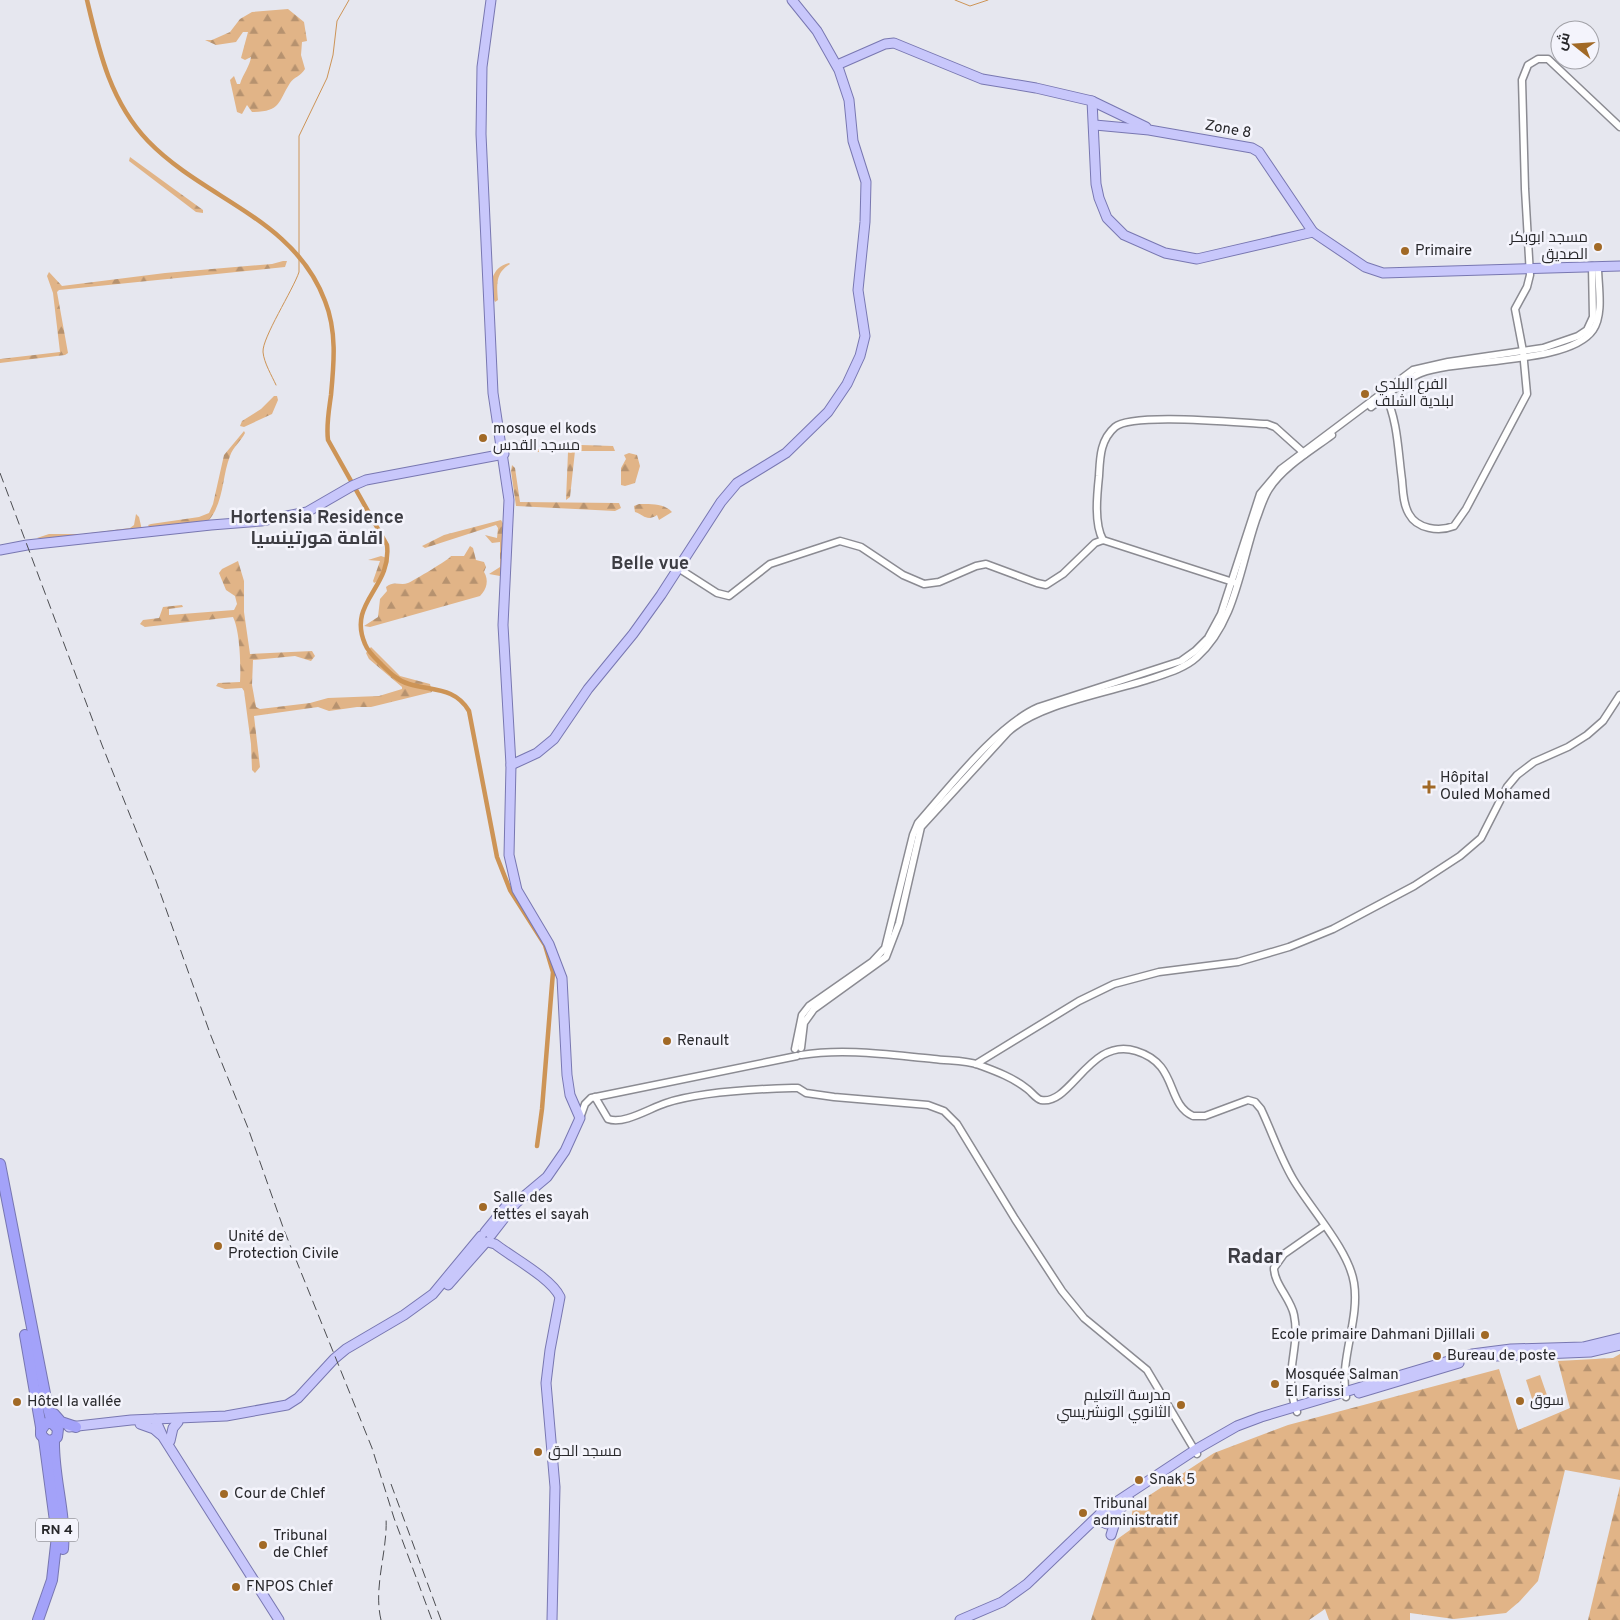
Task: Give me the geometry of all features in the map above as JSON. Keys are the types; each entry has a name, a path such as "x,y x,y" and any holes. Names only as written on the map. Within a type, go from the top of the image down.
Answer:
{"highway":[{"path":"0,1164 44,1394 53,1424 58,1429 52,1439 41,1435 0,1198"},
{"path":"44,1394 58,1420 76,1427"},
{"path":"41,1427 46,1423 53,1424"},
{"name":"RN 4","path":"38,1620 52,1580 57,1536 52,1439"},
{"name":"RN 4","path":"46,1620 58,1582 64,1534 63,1511 52,1439"}],"main road":[{"path":"52,1439 82,1429 279,1408 294,1401 346,1349 404,1315 433,1294 441,1292 457,1276 516,1203 542,1182 565,1151 580,1118 570,1095 567,1075 562,978 551,949 517,890 511,873 508,839 511,765 503,625 509,519 504,454 492,383 481,134 482,67 491,0"},
{"path":"511,765 537,753 554,739 588,688 633,634 714,512 735,485 786,453 828,412 850,378 864,341 866,330 858,290 865,230 866,182 854,141 848,95 836,65 817,31 792,0"},
{"path":"836,65 885,44 898,44 926,58 982,79 1036,88 1092,102 1154,131"},
{"path":"1092,102 1095,125 1096,184 1098,198 1104,212 1114,226 1132,240 1173,256 1197,259 1313,232 1365,267 1382,273 1620,266"},
{"name":"Zone 8","path":"1095,125 1154,131 1243,145 1256,150 1313,232"},
{"path":"0,550 27,545 280,518 307,512 366,480 504,454"},
{"path":"488,1238 554,1289 560,1297 546,1383 556,1504 552,1620"},
{"path":"973,1620 1040,1580 1088,1532 1101,1516 1237,1426 1472,1354 1511,1349 1583,1347 1620,1338"},
{"path":"1345,1394 1483,1358 1590,1352 1620,1344"},
{"path":"53,1424 64,1427 76,1427 178,1422 206,1417"},
{"path":"158,1422 279,1620"},
{"path":"167,1439 178,1422"},
{"path":"140,1424 154,1430 167,1439 283,1620"},
{"path":"1101,1516 1108,1512 1112,1517 1120,1506 1196,1452"},
{"path":"1111,1535 1120,1506"},
{"path":"960,1620 992,1609"}],"street":[{"path":"1385,393 1395,421 1404,499 1409,515 1427,527 1436,530 1450,528 1456,524 1466,509 1527,394 1524,354 1515,309 1527,287 1530,268 1524,189 1522,80 1525,69 1538,59 1548,59 1620,127"},
{"path":"1304,453 1322,442 1417,368 1559,350 1592,332 1598,317 1595,266"},
{"path":"799,1051 804,1023 814,1009 886,957 896,932 918,835 923,824 1014,724 1053,708 1125,687 1186,665 1214,640 1228,614 1234,582 1264,488 1304,453 1385,393"},
{"path":"1103,540 1098,524 1101,452 1110,432 1120,424 1133,420 1190,419 1267,424 1274,427 1304,453"},
{"path":"678,568 726,597 770,564 842,541 860,547 903,575 924,584 939,582 976,566 986,564 1037,583 1046,584 1063,574 1095,543 1103,540 1234,582"},
{"path":"976,1064 1079,1002 1114,984 1159,972 1238,962 1289,947 1333,929 1414,886 1460,856 1481,838 1507,787 1522,770 1584,737 1603,721 1620,695"},
{"path":"580,1118 587,1101 595,1097 784,1059 799,1051 867,1053 976,1064 1014,1080 1038,1099 1044,1100 1060,1093 1079,1074 1106,1052 1124,1048 1150,1055 1161,1065 1182,1106 1193,1116 1205,1116 1244,1101 1256,1102 1261,1109 1292,1177 1347,1262 1354,1284 1345,1394"},
{"path":"595,1097 608,1119 612,1120 629,1117 666,1103 688,1098 792,1088 798,1088 806,1093 834,1097 928,1104 944,1111 957,1124 1015,1220 1062,1291 1084,1318 1147,1370 1196,1452"},
{"path":"1296,1409 1290,1380 1295,1329 1294,1315 1274,1268 1284,1254 1324,1226"}],"green space":[{"path":"288,9 304,22 307,41 302,42 301,55 305,69 292,81 274,108 261,112 252,112 247,105 242,114 237,112 230,80 234,76 237,84 240,84 249,64 251,57 245,60 241,58 248,32 243,32 236,42 216,45 205,40 212,40 230,32 240,19 252,12"},
{"path":"130,157 203,210 203,213 196,212 129,161"},
{"path":"287,261 285,267 59,290 57,292 68,353 65,355 0,363 0,359 60,352 53,293 47,276 49,272 62,286 165,273 272,264"},
{"path":"509,263 499,275 497,284 498,300 495,302 492,290 493,278 498,269"},
{"path":"274,396 277,396 278,400 272,414 244,427 240,426 242,421 261,409"},
{"path":"244,431 245,433 230,456 220,497 209,520 150,528 148,525 151,524 199,517 209,513 213,504 224,455"},
{"path":"581,445 613,446 615,451 575,451 570,497 566,500 568,452 529,452 528,450"},
{"path":"629,453 637,455 640,466 635,483 625,486 621,485 621,468 626,459 624,455"},
{"path":"512,465 515,468 520,502 619,503 621,508 615,511 516,506 511,471"},
{"path":"639,504 661,506 672,512 659,520 657,515 648,518 635,512 634,506"},
{"path":"136,514 139,517 142,530 37,538 49,534 83,534 130,528 134,525"},
{"path":"501,520 504,525 500,587 500,576 489,574 500,567 500,542 492,543 485,535 497,538 498,528 496,525 425,548 422,546 444,535"},
{"path":"470,546 473,548 476,560 484,562 486,567 484,572 487,584 480,596 370,627 364,626 378,617 380,599 387,591 386,587 394,583 408,583 451,556 464,556"},
{"path":"381,556 387,558 378,581 374,583 380,561 368,560"},
{"path":"238,561 244,581 244,612 250,654 312,651 315,656 311,661 295,656 253,660 252,685 256,707 260,709 310,703 328,698 379,696 402,689 369,659 366,653 371,647 400,676 430,684 432,692 371,707 329,711 318,707 254,716 260,767 255,773 252,770 251,744 244,691 242,688 225,689 216,686 218,683 240,682 239,640 233,617 145,627 140,624 143,620 159,618 163,607 182,605 183,607 169,609 169,615 234,610 237,604 235,596 226,590 219,573 222,569"},
{"path":"1620,1354 1620,1480 1565,1470 1538,1581 1506,1613 1454,1619 1410,1613 1410,1620 1329,1620 1325,1609 1309,1620 1091,1620 1116,1540 1130,1530 1133,1506 1214,1453 1288,1425 1499,1369 1518,1430 1570,1408 1558,1361 1613,1358"},
{"path":"1540,1375 1549,1401 1534,1405 1526,1380"},
{"path":"1620,1486 1620,1620 1588,1620"}],"waterway":[{"path":"87,0 96,38 108,75 115,92 135,126 148,141 171,161 270,229 292,249 311,273 325,301 329,312 334,347 328,440 387,545 387,560 383,573 365,606 362,617 361,629 365,644 375,658 398,679 405,683 450,694 463,703 469,711 497,857 510,890 545,945 553,972 542,1109 537,1146"},
{"path":"276,385 266,365 263,352 267,336 299,272 299,136 327,78 333,55 337,21 349,0"},
{"path":"955,0 970,6 988,0"}],"railway":[{"path":"0,473 102,745 155,878 211,1036 248,1128 284,1230 372,1448 394,1518 432,1620"},
{"path":"391,1484 441,1620"},
{"path":"381,1620 379,1594 386,1517"}],"place":[{"name":"مسجد ابوبكر الصديق","path":"1598,247"},
{"name":"Primaire","path":"1405,251"},
{"name":"الفرع البلدي لبلدية الشلف","path":"1365,394"},
{"name":"mosque el kods مسجد القدس","path":"483,438"},
{"name":"Hôpital Ouled Mohamed","path":"1429,787"},
{"name":"Renault","path":"667,1041"},
{"name":"Salle des fettes el sayah","path":"483,1207"},
{"name":"Unité de Protection Civile","path":"218,1246"},
{"name":"Ecole primaire Dahmani Djillali","path":"1485,1335"},
{"name":"Bureau de poste","path":"1437,1356"},
{"name":"Mosquée Salman El Farissi","path":"1275,1384"},
{"name":"سوق","path":"1520,1401"},
{"name":"Hôtel la vallée","path":"17,1402"},
{"name":"مدرسة التعليم الثانوي الونشريسي","path":"1181,1405"},
{"name":"مسجد الحق","path":"538,1452"},
{"name":"Snak 5","path":"1139,1480"},
{"name":"Cour de Chlef","path":"224,1494"},
{"name":"Tribunal administratif","path":"1083,1513"},
{"name":"Tribunal de Chlef","path":"263,1545"},
{"name":"FNPOS Chlef","path":"236,1587"}],"district":[{"name":"Hortensia Residence اقامة هورتينسيا","path":"317,528"},
{"name":"Belle vue","path":"650,564"},
{"name":"Radar","path":"1255,1258"}]}
